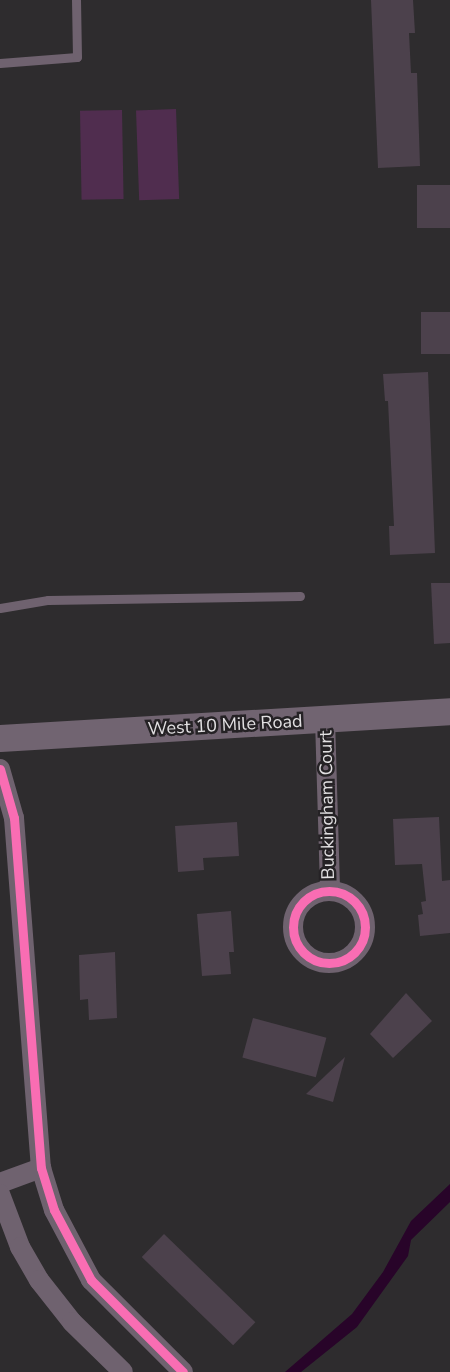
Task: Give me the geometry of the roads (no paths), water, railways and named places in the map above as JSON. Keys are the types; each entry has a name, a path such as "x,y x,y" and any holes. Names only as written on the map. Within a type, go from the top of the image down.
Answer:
{"main road":[{"name":"West 10 Mile Road","path":"0,738 450,711"}],"street":[{"name":"Buckingham Court","path":"325,719 330,890"},
{"path":"0,769 14,818 41,1168 54,1210 91,1280 183,1372"},
{"path":"0,1183 41,1168"},
{"path":"0,1194 20,1246 39,1280 72,1322 123,1372"}],"lane":[{"path":"0,63 78,57 75,0"},
{"path":"0,608 48,600 300,596"}]}
